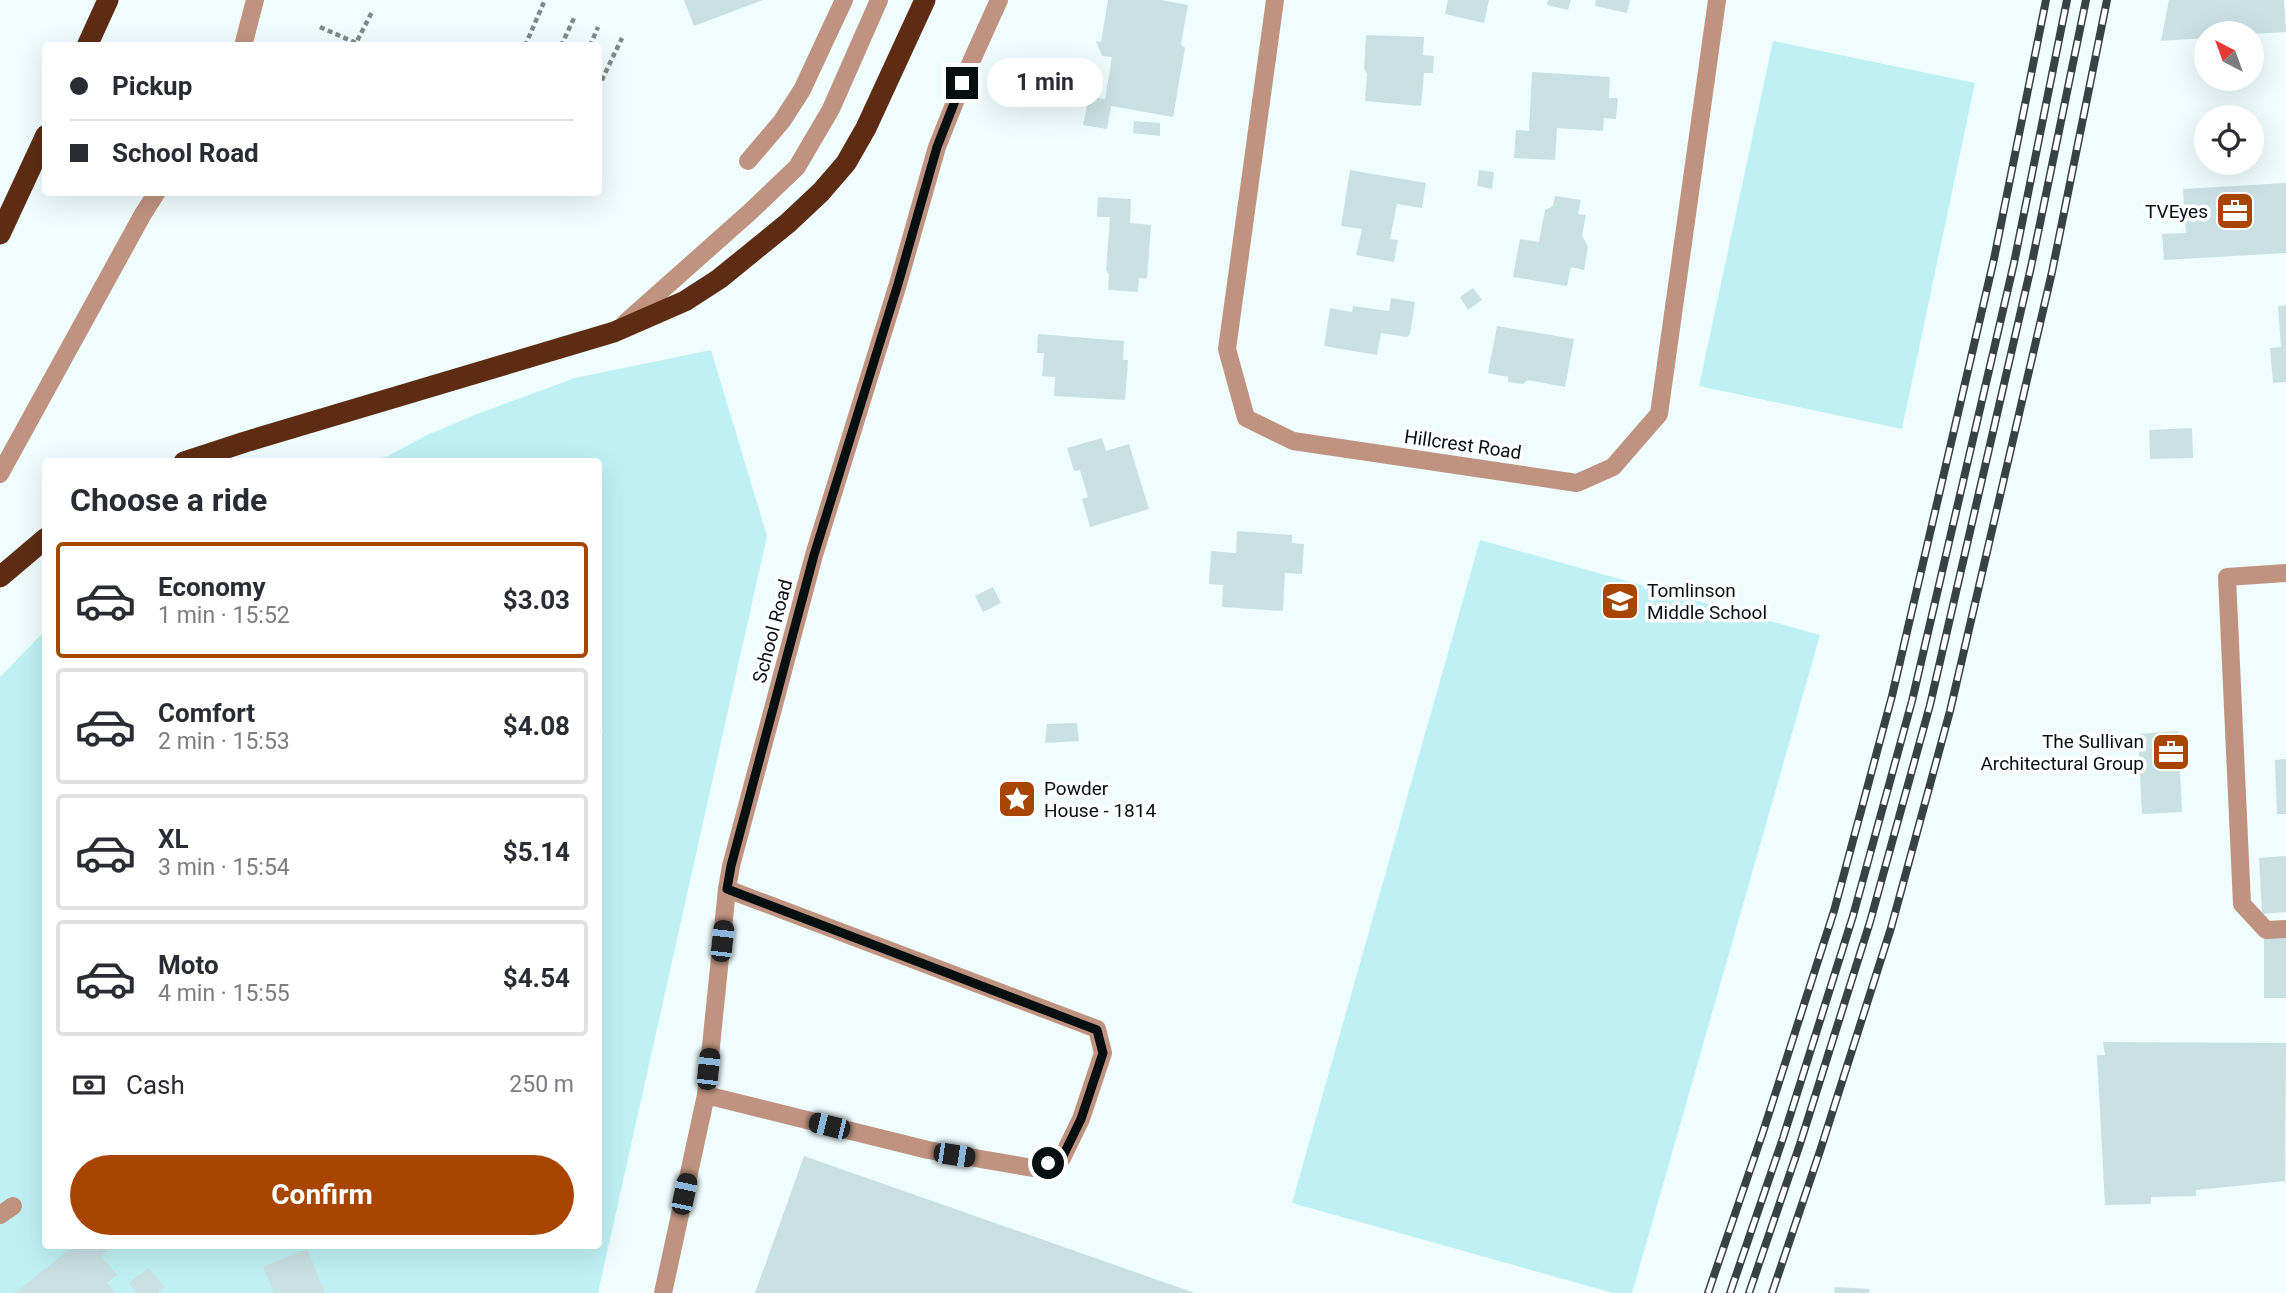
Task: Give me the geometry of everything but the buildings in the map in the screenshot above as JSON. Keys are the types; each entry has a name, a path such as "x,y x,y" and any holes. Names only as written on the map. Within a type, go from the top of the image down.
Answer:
{"highway":[{"path":"89,42 108,0"},
{"path":"196,458 614,332 685,301 752,253 821,192 846,163 866,128 925,0"},
{"path":"0,234 42,144"},
{"path":"0,577 42,541"}],"street":[{"path":"244,42 255,0"},
{"path":"748,161 782,121 802,90 844,0"},
{"path":"614,332 797,167 831,109 880,0"},
{"name":"School Road","path":"663,1293 706,1095 727,889 735,852 814,555 898,284 937,147 999,0"},
{"name":"Hillcrest Road","path":"1275,0 1227,349 1245,418 1293,441 1577,483 1613,467 1659,414 1717,0"},
{"path":"0,474 155,196"},
{"path":"2286,573 2227,577 2242,904 2266,930 2286,929"},
{"path":"706,1095 928,1150 1033,1168 1062,1158 1081,1119 1103,1053 1097,1030 727,889"}],"path":[{"path":"526,42 544,2"},
{"path":"357,42 373,10"},
{"path":"563,42 575,16"},
{"path":"320,27 354,42"},
{"path":"592,42 598,27"},
{"path":"602,80 622,38"}],"shaded area":[{"path":"1773,41 1975,83 1902,429 1699,386"},
{"path":"711,350 767,536 598,1293 0,1293 0,677 42,634 42,1249 602,1249 602,458 378,458 386,457 427,435 477,414 575,378"},
{"path":"1480,540 1820,635 1632,1293 1613,1293 1292,1203"}],"railway":[{"path":"1708,1293 1834,911 1892,696 1994,259 2046,0"},
{"path":"1730,1293 1783,1138 1853,916 1912,701 2014,263 2067,0"},
{"path":"1749,1293 1800,1144 1870,922 1930,705 2031,267 2086,0"},
{"path":"1772,1293 1891,928 1950,711 2052,272 2107,0"}],"place":[{"name":"TVEyes","path":"2235,211"},
{"name":"Tomlinson Middle School","path":"1620,601"},
{"name":"The Sullivan Architectural Group","path":"2171,752"},
{"name":"Powder House - 1814","path":"1017,799"}],"route":[{"path":"962,83 937,147 898,284 814,555 727,889 1097,1030 1103,1053 1081,1119 1062,1158 1048,1163"}]}
